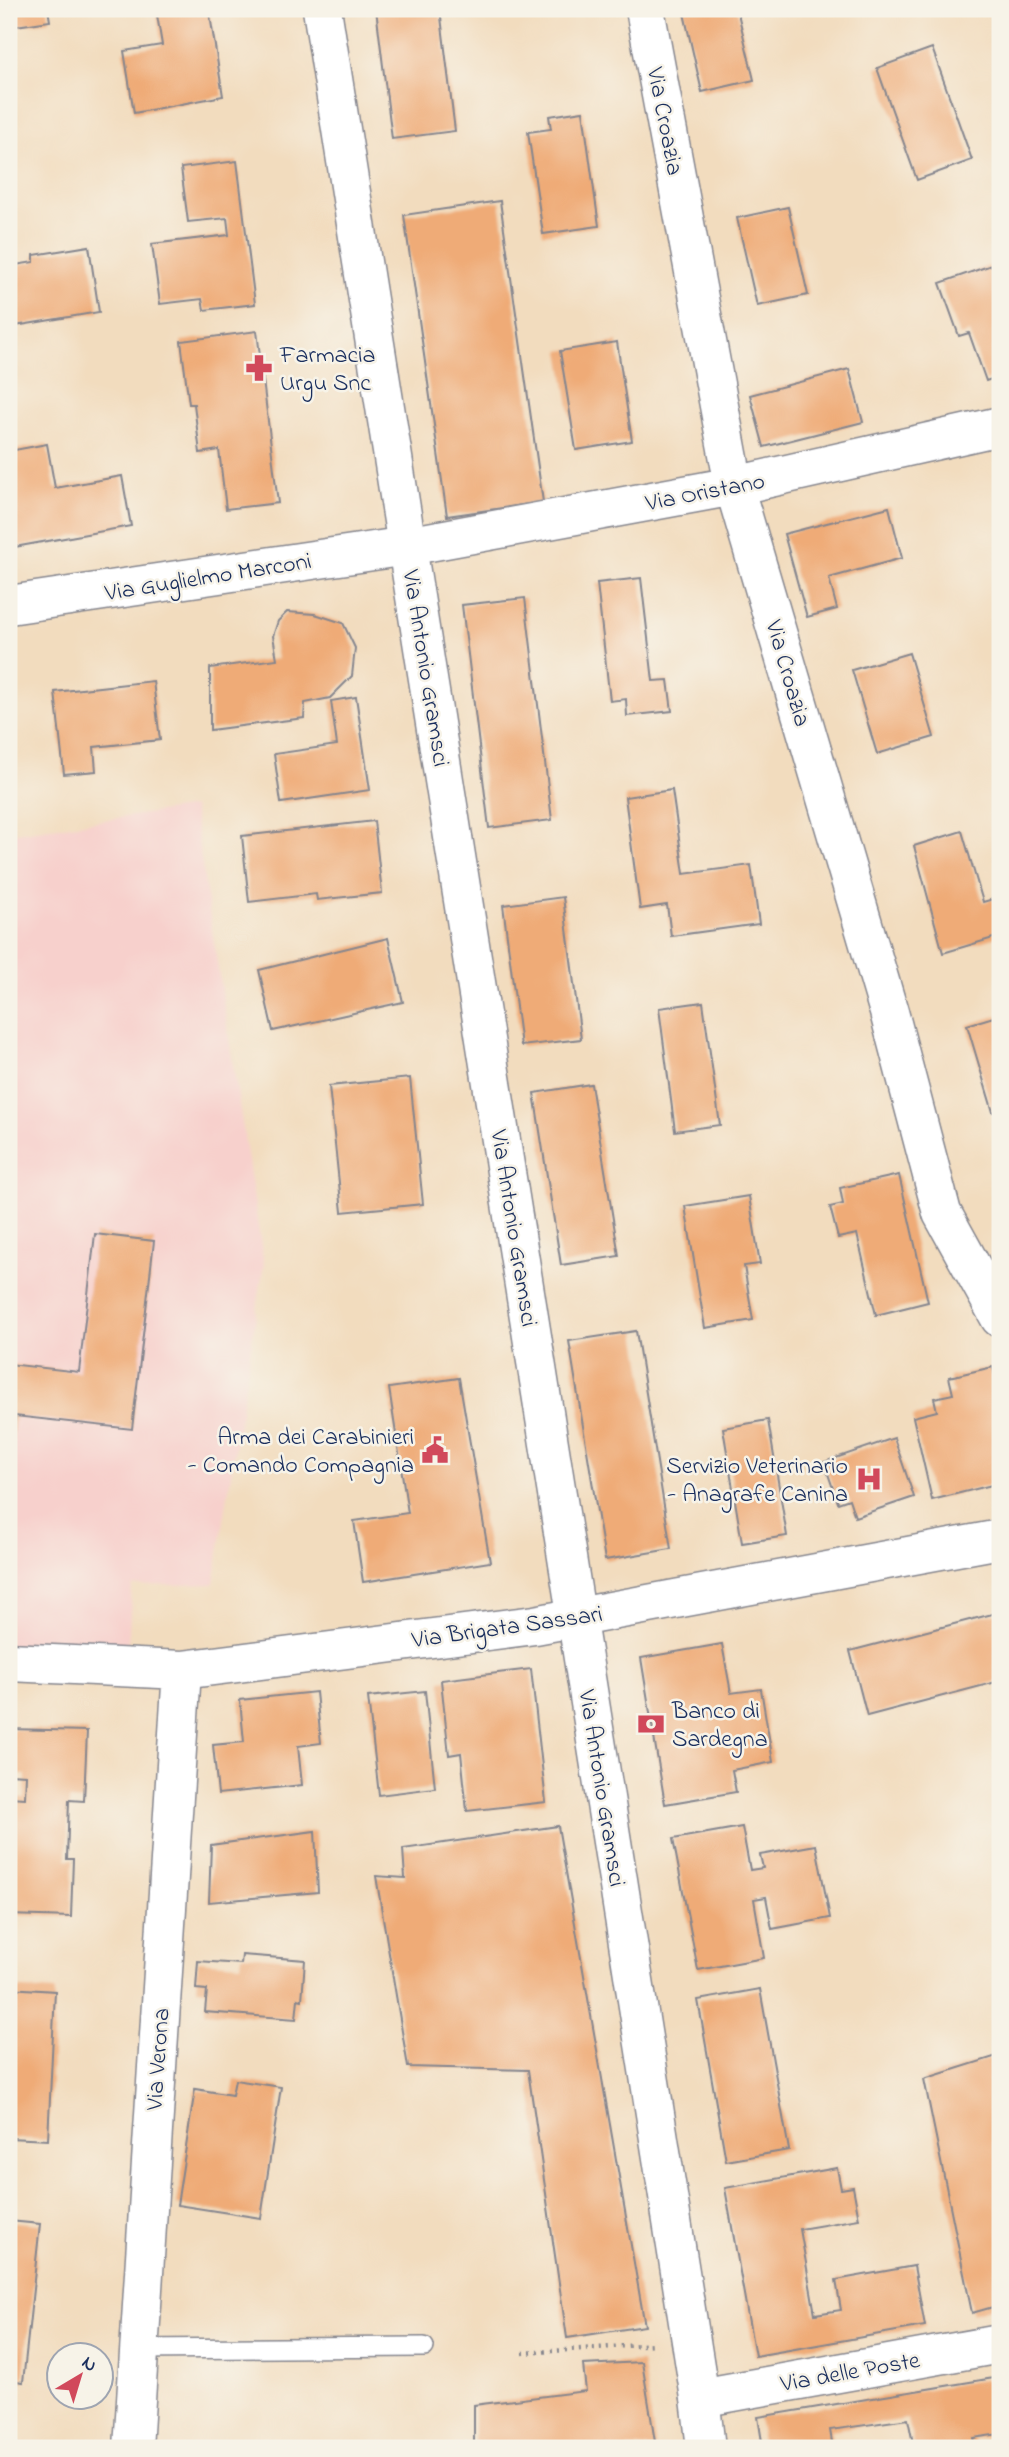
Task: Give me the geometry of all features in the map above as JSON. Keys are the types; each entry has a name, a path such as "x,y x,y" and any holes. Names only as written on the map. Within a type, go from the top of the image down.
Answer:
{"street":[{"name":"Via Antonio Gramsci","path":"323,9 706,2448"},
{"name":"Via Croazia","path":"645,9 734,486 890,1012 942,1213 1000,1318"},
{"name":"Via Oristano","path":"407,546 734,486 1000,426"},
{"name":"Via Guglielmo Marconi","path":"9,606 407,546"},
{"name":"Via Brigata Sassari","path":"9,1662 182,1670 534,1625 1000,1539"},
{"name":"Via Verona","path":"133,2448 182,1670"},
{"name":"Via delle Poste","path":"700,2398 1000,2344"}],"lane":[{"path":"138,2349 424,2347"}],"path":[{"path":"523,2353 663,2344"}],"shaded area":[{"path":"193,807 264,1264 214,1584 132,1586 128,1644 9,1646 9,834"}],"building":[{"path":"9,9 48,9 50,21 9,27"},
{"path":"156,9 209,9 223,96 134,113 124,51 162,45"},
{"path":"376,9 440,9 455,131 392,139"},
{"path":"506,9 551,9 551,11 507,15"},
{"path":"683,9 737,9 754,80 702,92"},
{"path":"932,48 972,160 917,180 877,68"},
{"path":"583,111 599,226 543,234 528,132 551,129 549,116"},
{"path":"237,161 255,304 204,310 202,299 160,304 152,244 229,235 227,218 188,222 181,168"},
{"path":"500,201 543,502 447,516 404,215"},
{"path":"788,207 808,295 757,306 737,218"},
{"path":"89,246 99,312 9,327 9,266 34,262 34,255"},
{"path":"1000,262 1000,376 986,381 969,333 959,336 940,283"},
{"path":"257,331 278,503 226,509 219,450 200,453 194,404 189,404 181,341"},
{"path":"617,342 632,441 576,450 560,351"},
{"path":"849,369 863,422 764,447 750,395"},
{"path":"47,444 55,488 122,476 131,526 9,548 9,451"},
{"path":"889,507 902,558 829,578 837,609 807,617 784,534"},
{"path":"641,578 653,681 668,680 672,711 627,716 626,699 610,701 597,583"},
{"path":"525,598 552,820 489,828 462,605"},
{"path":"287,612 315,614 343,623 355,648 352,676 330,698 305,703 304,718 210,730 210,668 277,659 273,636 278,621"},
{"path":"909,653 934,737 877,754 852,670"},
{"path":"153,681 160,740 94,747 96,771 64,774 55,692"},
{"path":"356,697 370,790 281,803 274,754 337,745 331,701"},
{"path":"672,790 684,874 751,865 759,924 671,936 667,905 640,909 625,797"},
{"path":"374,821 382,893 317,900 316,894 249,902 242,836"},
{"path":"962,831 983,902 1000,897 1000,936 943,953 914,846"},
{"path":"563,897 581,1039 521,1046 503,905"},
{"path":"388,938 403,1002 273,1031 259,970"},
{"path":"703,1002 720,1125 675,1131 659,1008"},
{"path":"1000,1015 1000,1110 993,1112 967,1025"},
{"path":"410,1078 423,1204 342,1212 329,1086"},
{"path":"591,1084 619,1256 561,1265 534,1093"},
{"path":"899,1175 928,1302 876,1315 857,1234 838,1238 830,1207 843,1204 840,1188"},
{"path":"749,1196 760,1264 744,1266 753,1320 705,1328 685,1206"},
{"path":"95,1234 154,1241 132,1429 15,1416 12,1443 9,1443 9,1364 79,1372"},
{"path":"636,1331 671,1549 605,1560 569,1341"},
{"path":"993,1367 1000,1396 1000,1483 932,1500 913,1417 937,1411 934,1398 953,1394 949,1377"},
{"name":"Arma dei Carabinieri - Comando Compagnia","path":"459,1378 490,1562 363,1582 354,1521 408,1513 389,1388"},
{"path":"768,1420 787,1536 742,1543 723,1428"},
{"name":"Servizio Veterinario - Anagrafe Canina","path":"894,1438 914,1497 855,1517 849,1499 838,1503 824,1462"},
{"path":"1000,1612 1000,1681 867,1716 850,1651"},
{"path":"722,1644 731,1693 761,1689 773,1762 732,1770 736,1792 665,1804 641,1658"},
{"path":"531,1669 546,1802 467,1811 461,1753 449,1755 441,1680"},
{"path":"425,1691 435,1788 379,1795 368,1697"},
{"path":"316,1692 321,1743 298,1746 302,1785 218,1794 213,1745 244,1742 240,1700"},
{"path":"9,1729 87,1731 84,1801 69,1800 67,1859 73,1859 71,1917 9,1915 9,1878 13,1878 14,1849 9,1849 9,1797 25,1798 26,1775 9,1774"},
{"path":"558,1826 645,2326 567,2338 528,2070 408,2067 376,1876 405,1878 403,1849"},
{"path":"742,1827 750,1870 763,1868 760,1855 816,1845 830,1918 772,1929 766,1897 754,1899 764,1958 698,1970 673,1839"},
{"path":"315,1831 318,1892 209,1902 211,1845"},
{"path":"242,1955 305,1960 302,2000 298,1999 296,2019 205,2012 207,1990 196,1989 198,1961 241,1964"},
{"path":"9,1988 55,1991 48,2140 9,2138"},
{"path":"760,1989 789,2150 726,2161 698,2000"},
{"path":"1000,2055 1000,2305 972,2313 924,2079"},
{"path":"235,2080 281,2087 261,2218 177,2205 195,2089 232,2095"},
{"path":"837,2168 841,2189 853,2187 859,2219 800,2229 815,2314 841,2310 836,2280 914,2266 925,2326 755,2356 725,2188"},
{"path":"9,2221 40,2224 23,2382 9,2380"},
{"path":"642,2362 656,2448 474,2448 474,2405 586,2391 583,2365"},
{"path":"1000,2377 1000,2434 973,2438 976,2448 914,2448 908,2419 830,2430 833,2448 763,2448 758,2417"}],"place":[{"name":"Farmacia Urgu Snc","path":"259,368"},
{"name":"Arma dei Carabinieri - Comando Compagnia","path":"435,1450"},
{"name":"Servizio Veterinario - Anagrafe Canina","path":"869,1479"},
{"name":"Banco di Sardegna","path":"651,1724"}]}
